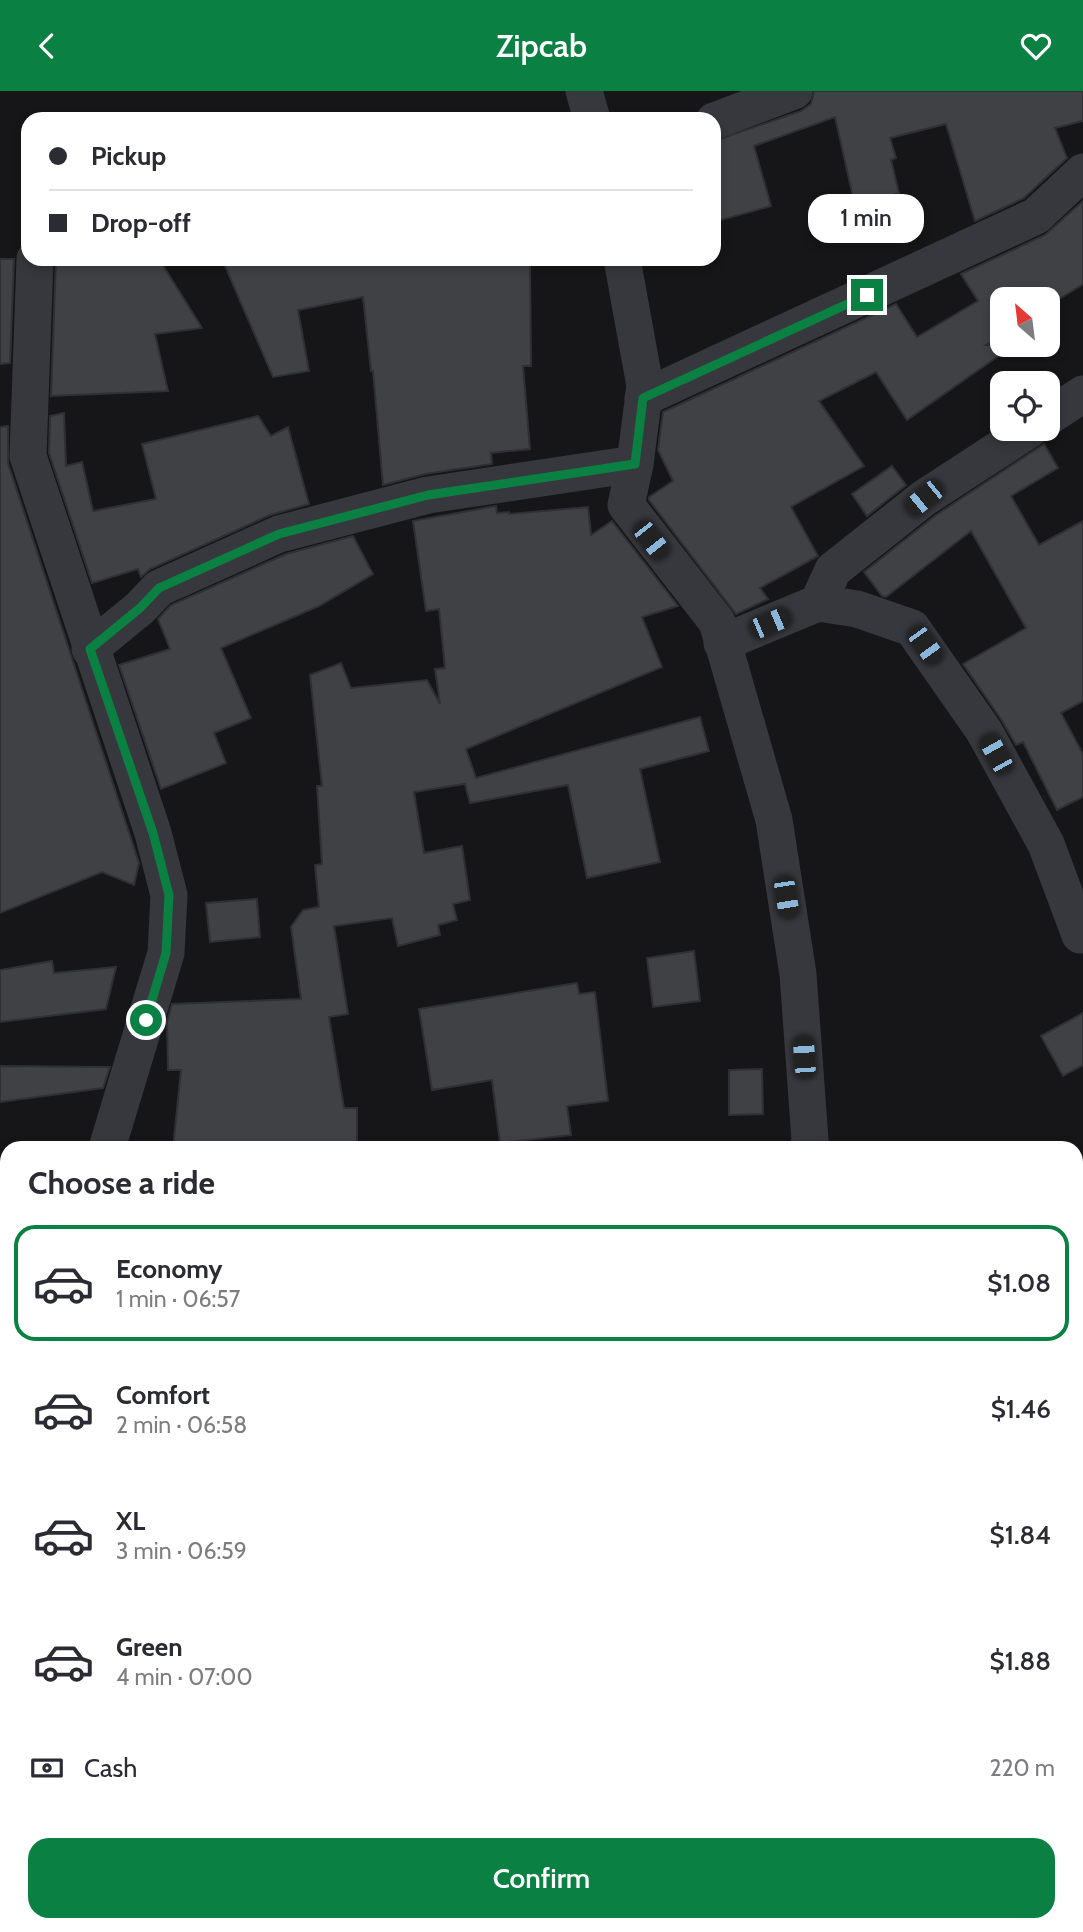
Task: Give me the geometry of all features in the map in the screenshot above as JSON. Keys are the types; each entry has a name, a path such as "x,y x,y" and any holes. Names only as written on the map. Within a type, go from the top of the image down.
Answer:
{"street":[{"path":"584,91 590,112"},
{"path":"721,118 794,91"},
{"path":"643,398 1036,216 1083,172"},
{"path":"34,266 14,459 90,649 153,833 169,895 166,953 109,1141"},
{"path":"623,266 645,386 635,464 626,505 717,622 774,820 798,974 810,1141"},
{"path":"1060,409 1083,394"},
{"path":"818,603 833,570 924,498 1012,441"},
{"path":"90,649 140,608 159,588 279,534 428,495 635,464"},
{"path":"722,643 818,603 857,609 912,628 984,731 1046,844 1080,935"}],"building":[{"path":"814,91 1083,91 1083,121 1055,128 1067,158 1024,198 975,221 946,124 890,138 896,158 891,160 899,193 855,206 835,117 754,146 771,206 721,220 721,139 801,111 811,104"},
{"path":"1083,201 1083,284 1060,298 1060,287 990,287 990,342 986,345 990,345 990,357 997,357 907,420 876,372 819,401 864,466 791,507 818,556 760,588 768,599 736,614 649,500 649,497 673,481 658,450 663,412 896,304 917,337 978,301 961,274 1045,235"},
{"path":"0,259 14,259 10,363 0,364"},
{"path":"56,266 163,266 202,328 155,334 168,391 51,396"},
{"path":"225,266 530,266 531,366 523,366 530,449 491,453 492,464 425,474 383,485 373,371 363,297 298,310 309,371 273,377"},
{"path":"64,413 66,466 82,462 93,511 156,499 142,444 258,416 271,436 288,427 309,504 270,515 150,569 141,577 138,569 92,583 49,453 50,416"},
{"path":"8,426 8,463 139,863 134,885 102,872 0,913 0,427"},
{"path":"1044,444 1058,468 1011,496 1039,545 1083,521 1083,701 1061,713 1083,754 1083,797 1057,810 1023,742 1016,745 963,664 1026,628 971,531 886,597 882,596 864,572 936,515"},
{"path":"892,466 906,485 867,516 852,494"},
{"path":"496,506 497,513 509,514 588,507 591,535 612,521 678,606 642,617 662,667 466,749 476,778 700,717 709,751 640,769 660,862 587,878 568,785 470,803 465,784 414,792 424,853 462,846 470,900 453,904 457,920 438,925 440,935 398,946 392,918 334,926 348,1014 329,1017 344,1108 357,1108 357,1141 174,1141 181,1070 168,1070 167,1022 172,1004 301,999 291,927 303,910 319,907 315,865 322,864 317,786 322,786 310,675 341,663 351,688 427,680 440,704 435,669 445,668 439,609 426,611 413,521"},
{"path":"353,536 373,574 319,606 221,648 251,718 214,733 226,763 161,789 119,665 170,649 158,619 171,605 286,554"},
{"path":"257,899 260,937 210,942 206,903"},
{"path":"694,951 700,1001 653,1007 647,958"},
{"path":"52,961 54,973 116,967 106,1009 0,1022 0,970"},
{"path":"577,983 579,994 595,992 608,1101 567,1106 571,1135 500,1141 492,1080 432,1090 419,1009"},
{"path":"1083,1013 1083,1065 1063,1076 1041,1036"},
{"path":"0,1066 110,1067 103,1088 0,1102"},
{"path":"762,1069 763,1114 729,1115 729,1070"}],"route":[{"path":"146,1020 166,953 169,895 153,833 90,649 140,608 159,588 279,534 428,495 635,464 643,398 867,295"}]}
